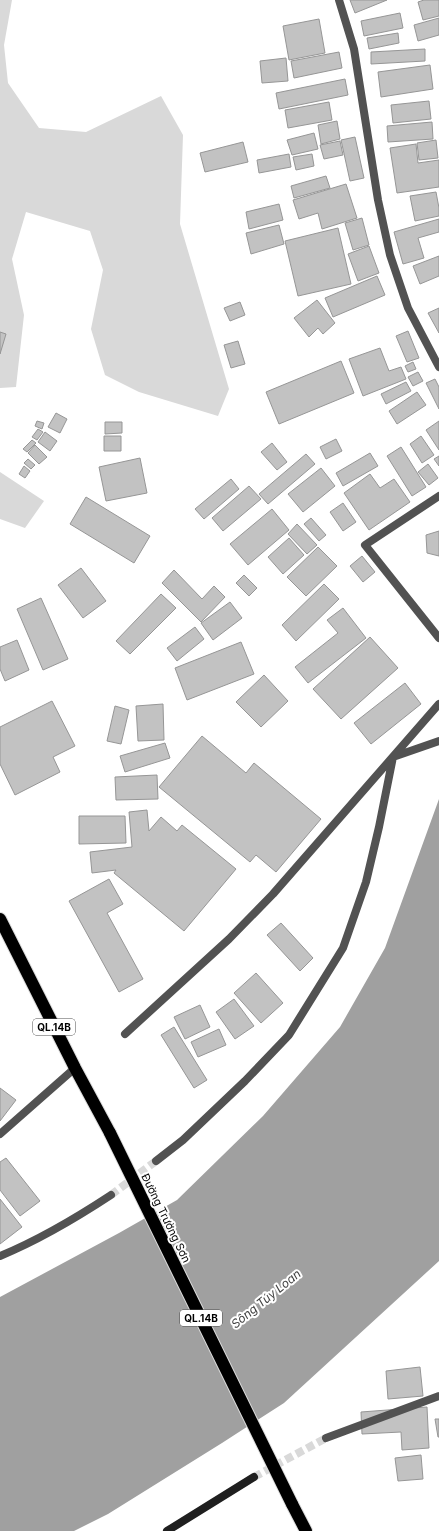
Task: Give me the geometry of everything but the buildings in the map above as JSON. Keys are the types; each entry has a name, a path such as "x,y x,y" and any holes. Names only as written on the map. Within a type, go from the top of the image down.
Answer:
{"highway":[{"name":"Đường Trường Sơn","path":"0,919 75,1068 110,1133 306,1531"}],"street":[{"path":"339,0 354,49 378,200 390,255 408,308 439,367"},
{"path":"439,496 365,545 439,638"},
{"path":"125,1034 229,939 274,894 439,704"},
{"path":"394,757 439,741"},
{"path":"156,1162 183,1140 289,1035 342,948 366,882 394,757"},
{"path":"0,1134 75,1068"},
{"path":"0,1256 20,1248 61,1226 111,1195"},
{"path":"326,1438 439,1396"},
{"path":"167,1531 254,1477"}],"shaded area":[{"path":"0,0 12,0 4,45 8,83 39,128 86,132 161,96 183,135 180,224 229,389 218,416 139,392 105,375 91,329 103,270 90,231 26,212 12,259 24,315 16,387 0,388"},
{"path":"0,472 44,501 25,528 0,519"}],"water":[{"name":"Sông Túy Loan","path":"439,799 439,1261 284,1403 108,1514 74,1531 0,1531 0,1297 177,1200 263,1116 340,1027 385,948"}],"tunnel":[{"path":"111,1195 156,1161"},
{"path":"254,1477 326,1438"}]}
